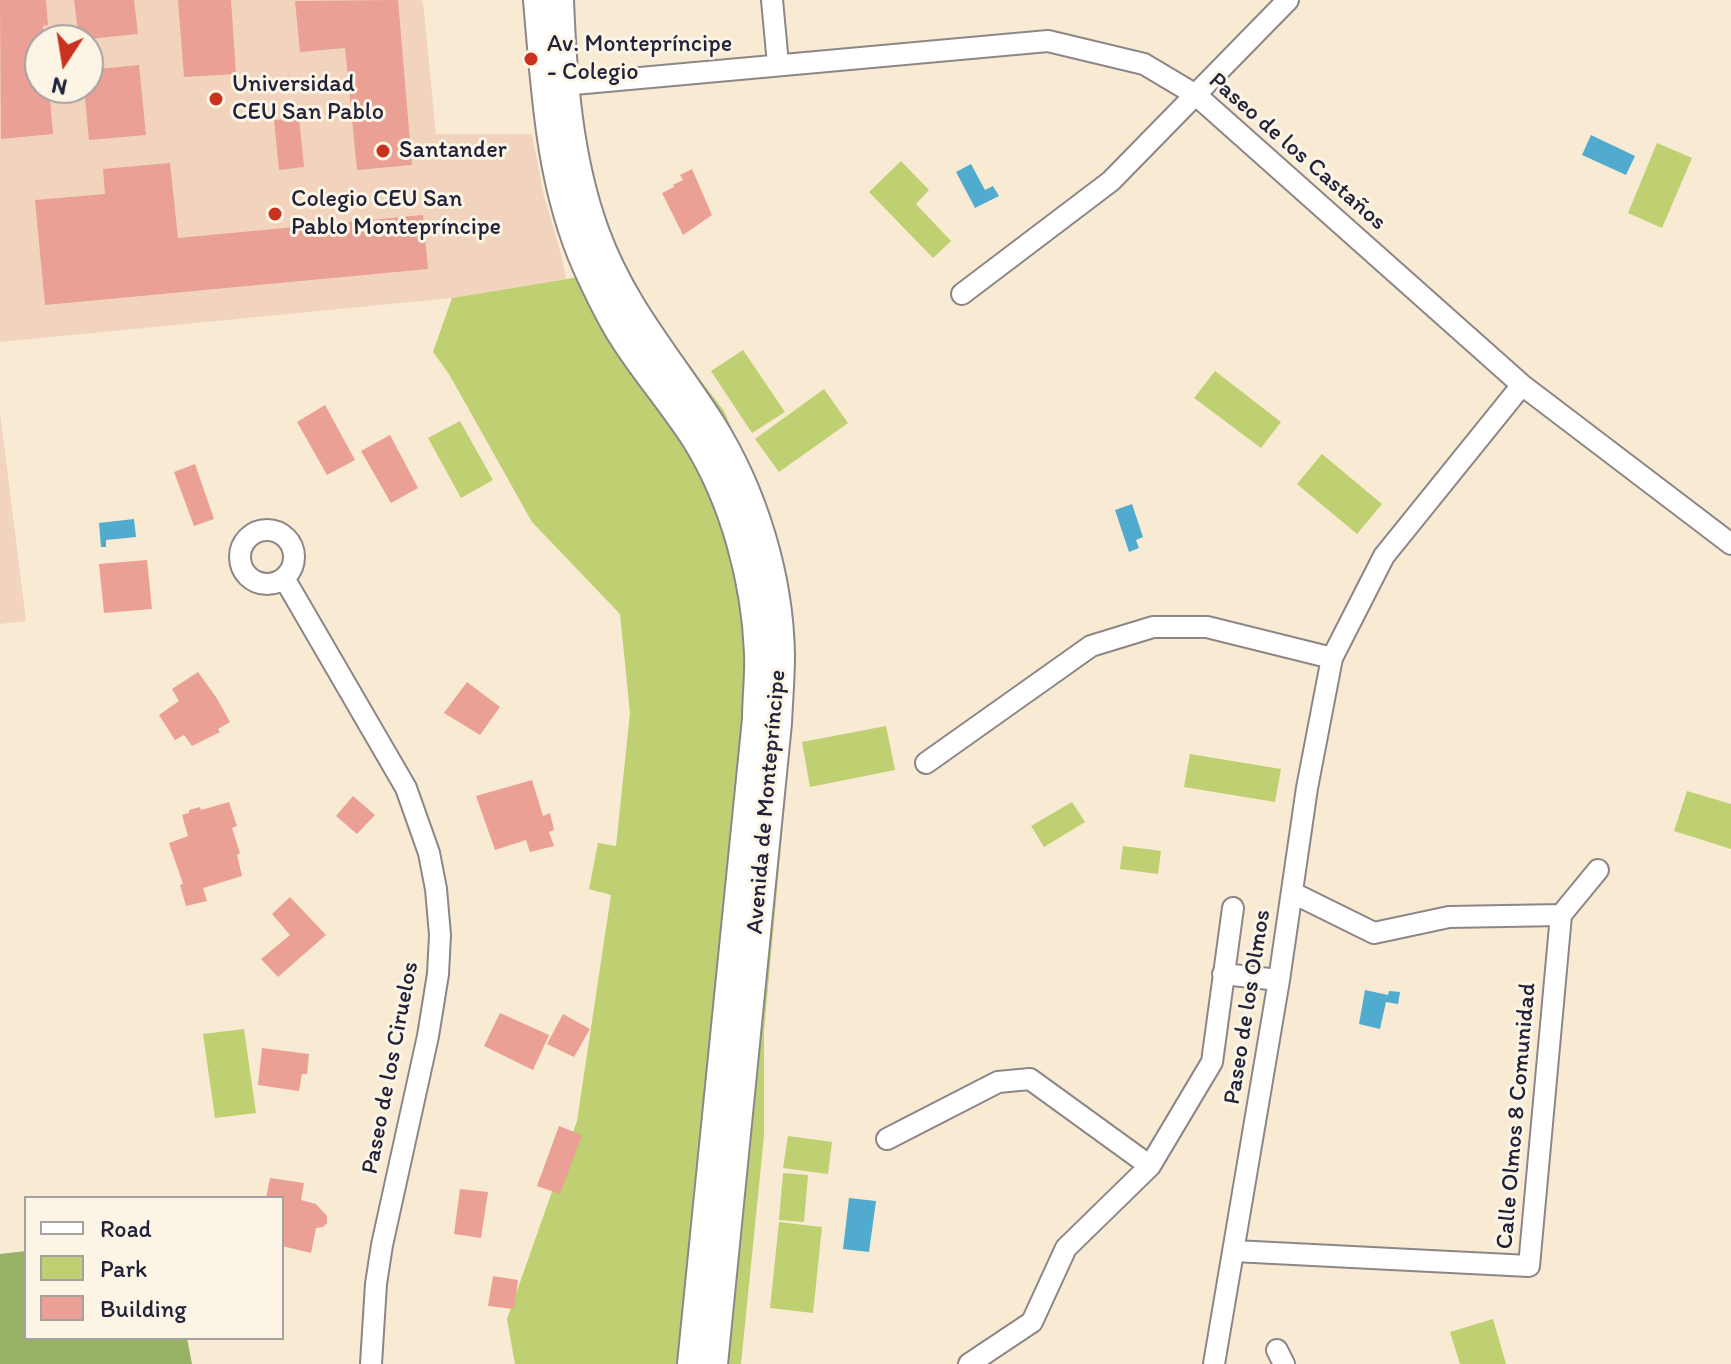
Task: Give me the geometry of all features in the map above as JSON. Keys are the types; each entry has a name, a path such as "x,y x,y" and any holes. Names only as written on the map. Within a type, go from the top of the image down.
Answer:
{"street":[{"name":"Avenida de Montepríncipe","path":"538,0 580,189 595,234 636,320 712,427 739,479 758,528 771,577 775,607 780,655 777,723 713,1364"},
{"name":"Avenida de Montepríncipe","path":"559,0 556,86 560,189 576,240 621,332 698,441 720,485 738,531 755,609 759,655 757,719 692,1364"},
{"path":"772,0 778,64"},
{"path":"962,294 1111,181 1288,0"},
{"name":"Paseo de los Castaños","path":"556,86 1048,41 1144,64 1196,95 1522,385 1731,544"},
{"name":"Paseo de los Olmos","path":"1214,1364 1279,980 1307,788 1332,658 1384,556 1522,385"},
{"name":"Paseo de los Ciruelos","path":"284,578 406,788 429,853 436,889 440,935 438,974 428,1036 382,1245 371,1364"},
{"path":"926,763 1091,646 1153,627 1207,627 1332,658"},
{"path":"1293,893 1374,933 1449,917 1561,915 1598,870"},
{"path":"969,1364 1032,1322 1066,1248 1150,1166 1212,1062 1233,908"},
{"name":"Calle Olmos 8 Comunidad","path":"1234,1251 1529,1266 1561,915"},
{"path":"1223,974 1279,980"},
{"path":"887,1139 998,1082 1030,1079 1150,1166"}],"shaded area":[{"name":"Colegio CEU San Pablo Montepríncipe","path":"0,0 420,0 423,2 436,134 532,134 543,192 566,279 452,298 0,342"},
{"path":"0,412 26,621 0,624"}],"green space":[{"path":"1657,143 1692,158 1662,228 1628,213"},
{"path":"901,161 929,190 916,204 951,241 933,258 869,192"},
{"path":"621,270 724,411 759,490 786,619 786,791 764,1031 764,1136 741,1364 515,1364 507,1319 577,1121 611,895 589,889 598,843 616,846 630,713 620,614 532,522 449,374 433,352 452,298"},
{"path":"743,350 785,412 752,433 711,371"},
{"path":"1215,371 1281,422 1261,448 1194,398"},
{"path":"824,389 848,423 779,472 755,439"},
{"path":"460,421 493,480 461,498 428,438"},
{"path":"1322,454 1382,504 1357,534 1297,484"},
{"path":"886,726 895,770 810,787 802,742"},
{"path":"1190,754 1281,769 1275,802 1184,787"},
{"path":"1687,791 1731,804 1731,849 1674,831"},
{"path":"1072,802 1085,822 1044,847 1031,826"},
{"path":"1123,846 1161,851 1158,874 1120,869"},
{"path":"244,1029 256,1113 215,1118 203,1034"},
{"path":"788,1136 832,1142 828,1174 783,1168"},
{"path":"783,1173 808,1175 804,1222 779,1220"},
{"path":"779,1222 822,1227 813,1313 770,1308"},
{"path":"24,1251 24,1340 187,1340 192,1364 0,1364 0,1254"},
{"path":"1493,1319 1506,1364 1460,1364 1450,1332"}],"water":[{"path":"1591,135 1635,156 1626,175 1582,155"},
{"path":"971,164 985,190 993,186 999,196 975,208 956,172"},
{"path":"1132,504 1143,537 1136,540 1139,548 1129,552 1115,510"},
{"path":"134,519 136,537 106,540 106,547 101,547 99,523"},
{"path":"1365,990 1388,995 1389,991 1400,992 1398,1004 1386,1002 1380,1029 1359,1024"},
{"path":"849,1198 876,1201 869,1252 843,1249"}],"building":[{"path":"0,0 46,0 48,24 24,24 24,104 50,104 53,134 1,139"},
{"path":"74,0 134,0 138,34 104,37 104,24 77,24"},
{"path":"178,0 231,0 236,74 184,77"},
{"path":"398,0 412,165 357,170 345,48 300,52 295,1"},
{"path":"139,65 146,135 89,140 86,104 104,104 104,68"},
{"path":"299,118 304,167 279,170 274,120"},
{"path":"170,163 178,238 423,215 428,269 45,305 35,200 105,194 103,169"},
{"path":"692,169 712,215 683,235 662,193 683,180 680,175"},
{"path":"325,405 355,460 327,475 297,422"},
{"path":"390,435 418,488 391,503 361,451"},
{"path":"195,464 214,519 194,526 174,472"},
{"path":"147,560 152,609 104,613 99,564"},
{"path":"198,672 230,722 218,729 220,732 192,746 184,735 175,740 159,715 179,701 172,689"},
{"path":"467,682 500,707 480,735 444,713"},
{"path":"532,780 543,816 550,813 554,830 549,832 554,846 530,852 526,840 495,850 476,796"},
{"path":"353,796 375,815 357,834 336,816"},
{"path":"229,802 237,826 232,828 240,853 237,855 242,876 203,888 207,901 186,906 180,885 183,884 169,843 188,836 182,815 189,813 189,810"},
{"path":"290,897 326,935 278,977 261,959 290,935 272,914"},
{"path":"500,1013 549,1035 533,1070 484,1046"},
{"path":"563,1014 590,1029 574,1057 547,1044"},
{"path":"262,1048 309,1054 307,1074 302,1074 299,1091 258,1085"},
{"path":"559,1126 582,1135 560,1194 537,1186"},
{"path":"270,1178 304,1183 301,1200 316,1204 327,1216 327,1223 316,1228 311,1253 284,1246 284,1196 266,1196"},
{"path":"460,1189 488,1192 481,1238 454,1234"},
{"path":"493,1276 518,1280 514,1309 488,1306"}],"place":[{"name":"Av. Montepríncipe - Colegio","path":"531,59"},
{"name":"Universidad CEU San Pablo","path":"216,99"},
{"name":"Santander","path":"383,151"},
{"name":"Colegio CEU San Pablo Montepríncipe","path":"275,214"}]}
